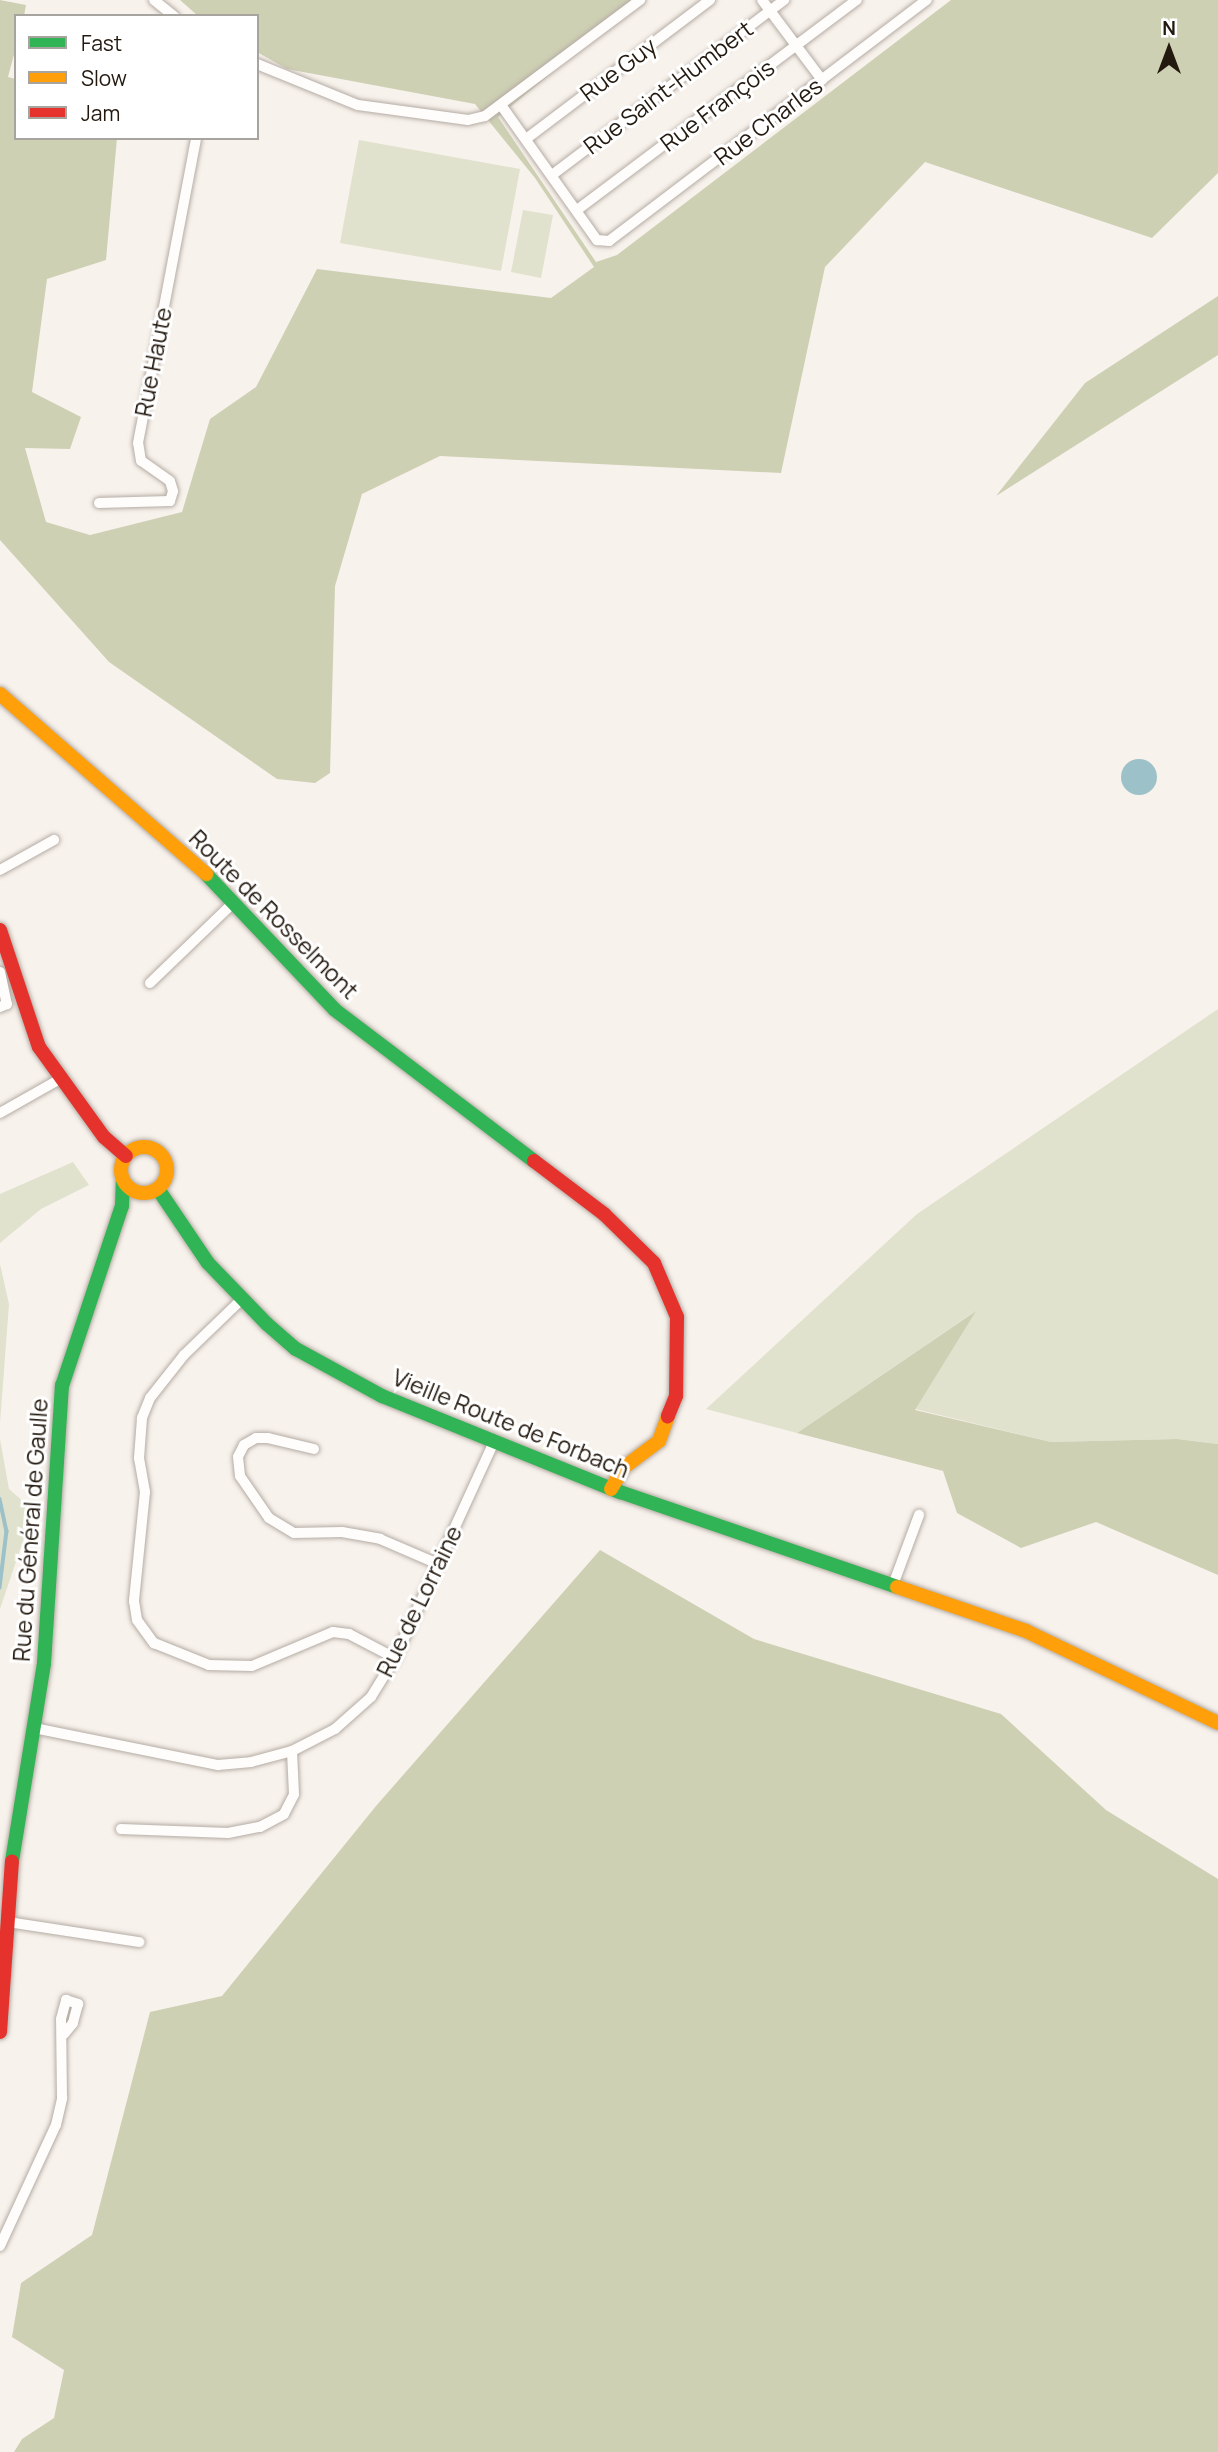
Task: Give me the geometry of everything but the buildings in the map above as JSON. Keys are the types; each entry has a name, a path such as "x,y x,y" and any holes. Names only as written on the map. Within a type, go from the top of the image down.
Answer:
{"street":[{"path":"154,0 172,14"},
{"path":"259,65 326,95 396,113 468,120 485,116 501,105 640,0"},
{"name":"Rue Guy","path":"526,139 710,0"},
{"path":"762,0 822,79"},
{"name":"Rue Saint-Humbert","path":"552,175 784,0"},
{"name":"Rue François","path":"577,210 857,0"},
{"name":"Rue Charles","path":"577,210 597,240 609,241 927,0"},
{"path":"501,105 577,210"},
{"name":"Rue Haute","path":"99,503 170,502 173,492 170,481 141,461 138,443 196,140"},
{"name":"Route de Rosselmont","path":"0,694 195,863 335,1010 604,1214 654,1262 677,1317 676,1396 659,1441 623,1468 611,1489"},
{"path":"0,870 54,839"},
{"path":"150,983 232,904"},
{"path":"0,930 7,1004 0,1007"},
{"path":"3,967 27,1023 61,1079 104,1137 126,1156"},
{"path":"0,1113 61,1079"},
{"path":"122,1206 139,1193 158,1189 167,1166 158,1151 141,1147 126,1156"},
{"path":"126,1156 124,1181 139,1193"},
{"name":"Rue du Général de Gaulle","path":"0,2032 13,1848 34,1728 48,1624 62,1385 74,1339 122,1206 124,1181"},
{"name":"Vieille Route de Forbach","path":"158,1189 192,1242 242,1299 296,1349 383,1396 493,1444 611,1489 1026,1631 1218,1723"},
{"path":"242,1299 184,1355 150,1398 142,1418 139,1458 145,1492 134,1601 137,1620 154,1643 209,1665 251,1666 333,1632 349,1634 395,1658"},
{"path":"314,1449 268,1438 256,1438 244,1445 238,1457 240,1476 269,1518 294,1532 342,1532 380,1539 439,1563"},
{"name":"Rue de Lorraine","path":"34,1728 218,1765 251,1762 292,1751 344,1721 371,1696 395,1658 493,1444"},
{"path":"893,1585 919,1515"},
{"path":"121,1829 228,1833 260,1827 284,1814 294,1794 292,1751"},
{"path":"8,1922 139,1942"},
{"path":"0,2246 56,2125 62,2098 64,2034"}],"green space":[{"path":"0,0 26,5 24,14 14,14 14,54 8,77 14,78 14,140 117,140 106,260 47,279 32,392 81,417 70,449 25,448 46,522 90,535 182,512 210,419 256,387 317,269 551,298 594,267 535,178 475,104 287,69 259,53 259,14 196,14 180,0 640,0 498,117 596,262 617,255 951,0 1218,0 1218,173 1152,238 925,162 825,267 781,473 440,456 362,494 335,586 330,773 315,783 277,779 109,662 0,540"},
{"path":"359,140 520,169 501,271 340,243"},
{"path":"523,210 553,215 541,278 511,272"},
{"path":"1218,296 1218,355 996,496 1085,383"},
{"path":"1218,1009 1218,1444 1177,1439 1051,1442 915,1409 974,1312 797,1433 706,1409 917,1214"},
{"path":"73,1162 89,1185 41,1209 0,1243 0,1194"},
{"path":"0,1264 9,1304 0,1423"},
{"path":"976,1311 915,1410 1051,1442 1177,1439 1218,1444 1218,1575 1096,1522 1021,1548 957,1513 943,1471 797,1433"},
{"path":"0,1439 9,1489 26,1504 26,1532 0,1609"},
{"path":"600,1550 754,1639 1001,1714 1106,1810 1218,1879 1218,2452 14,2452 22,2439 54,2418 64,2370 12,2337 21,2283 92,2235 150,2012 222,1996 376,1806"}],"water":[{"path":"1139,759 1152,764 1157,777 1152,790 1139,795 1126,790 1121,777 1126,764"}],"waterway":[{"path":"0,1499 7,1531 0,1588"}],"traffic: fast":[{"path":"206,874 335,1010 534,1161"},
{"path":"12,1861 44,1663 62,1386 122,1206 123,1181"},
{"path":"158,1189 208,1263 267,1324 296,1349 382,1396 620,1492 897,1587"}],"traffic: slow":[{"path":"0,694 206,874"},
{"path":"144,1147 160,1154 167,1170 160,1186 144,1193 128,1186 121,1170 128,1154 144,1147"},
{"path":"611,1489 623,1468 659,1441 668,1416"},
{"path":"897,1587 1026,1631 1218,1723"}],"traffic: jam":[{"path":"0,930 39,1047 104,1137 126,1156"},
{"path":"534,1161 604,1214 654,1263 677,1317 676,1396 668,1416"},
{"path":"0,2032 12,1861"}]}
